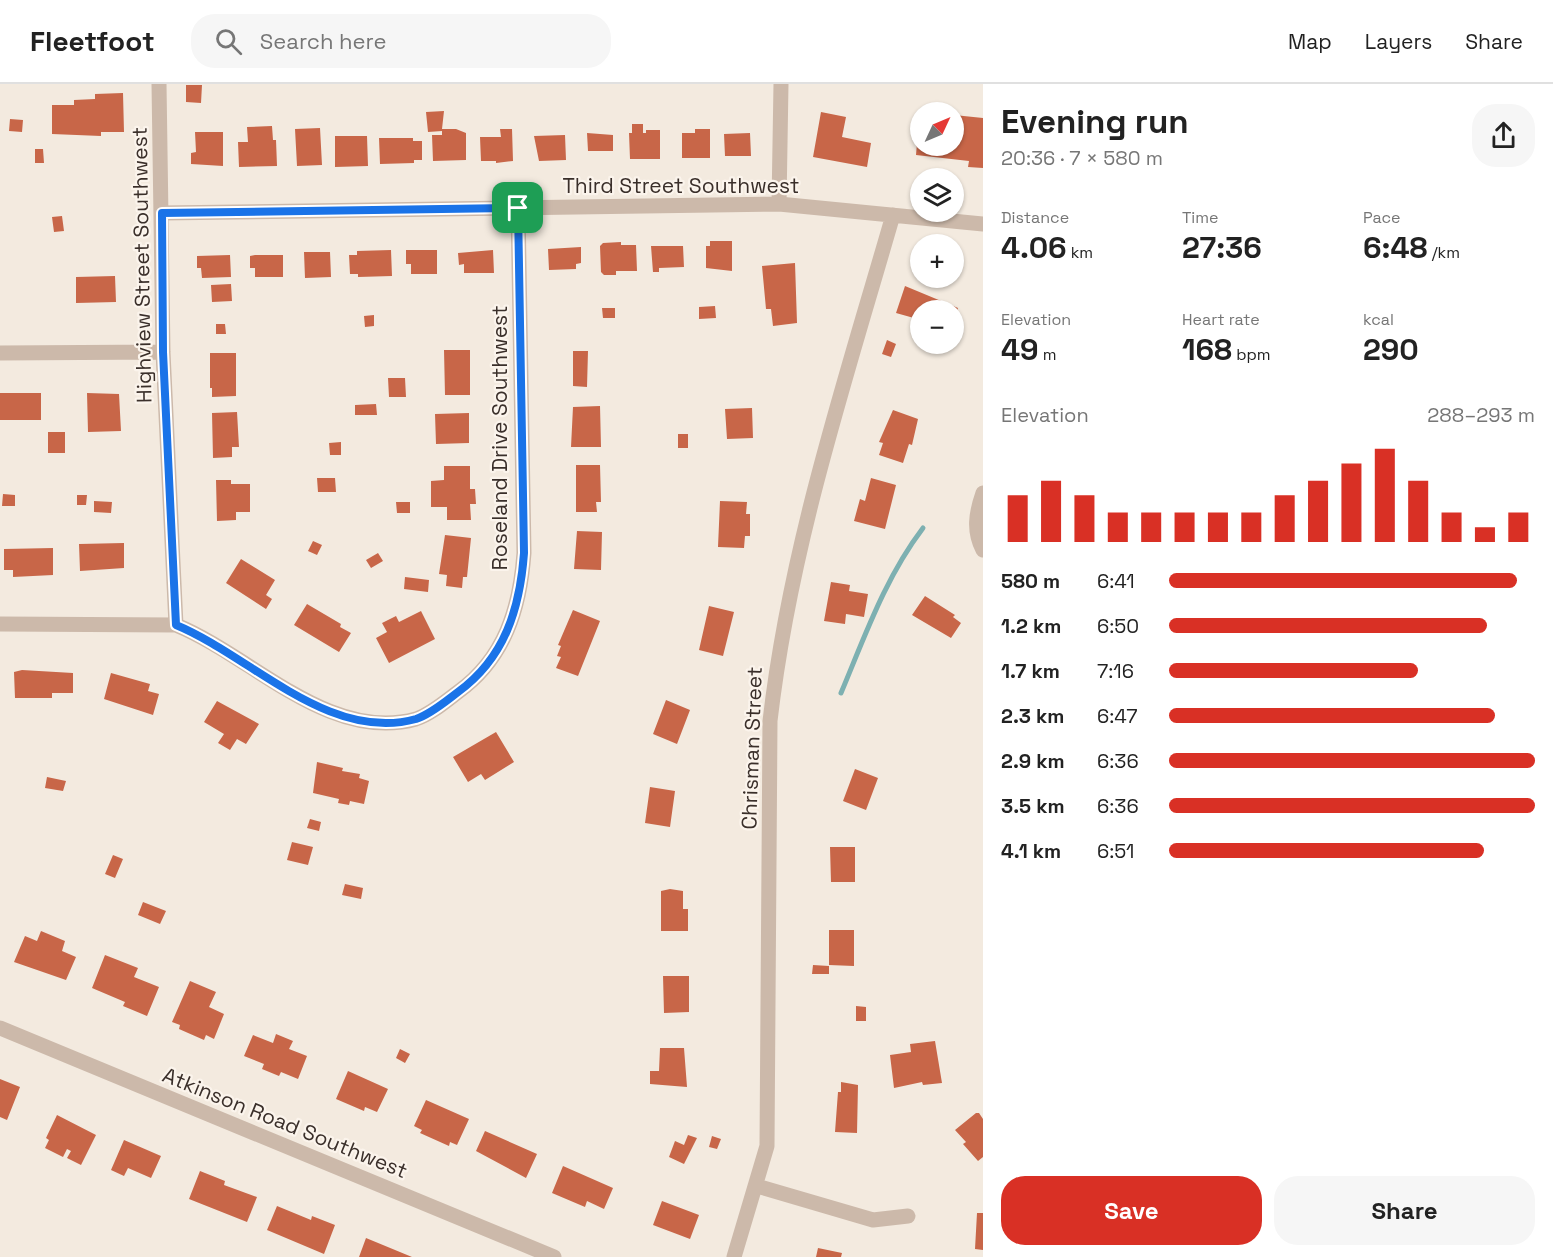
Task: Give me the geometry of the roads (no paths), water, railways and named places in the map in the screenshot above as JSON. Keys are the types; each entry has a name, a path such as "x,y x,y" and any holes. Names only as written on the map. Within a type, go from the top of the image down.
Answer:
{"street":[{"name":"Highview Street Southwest","path":"159,84 163,352 176,625"},
{"path":"779,204 781,84"},
{"name":"Third Street Southwest","path":"162,213 779,204 983,224"},
{"name":"Roseland Drive Southwest","path":"176,625 201,636 319,708 357,721 390,724 418,718 464,687 486,668 508,633 521,589 524,553 518,208"},
{"name":"Chrisman Street","path":"734,1257 757,1186 767,1146 770,720 778,651 806,514 893,215"},
{"path":"0,353 163,352"},
{"path":"980,545 976,517 983,493"},
{"path":"0,624 176,625"},
{"name":"Atkinson Road Southwest","path":"0,1028 554,1257"},
{"path":"757,1186 873,1220 908,1215"}],"waterway":[{"path":"841,693 887,587 923,528"}]}
